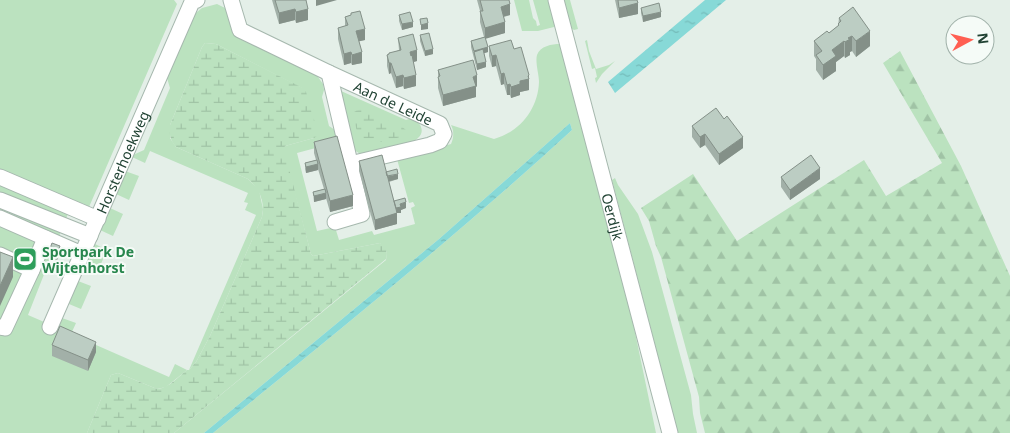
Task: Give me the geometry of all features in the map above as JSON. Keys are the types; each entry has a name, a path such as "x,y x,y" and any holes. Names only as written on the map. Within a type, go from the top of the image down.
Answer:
{"street":[{"name":"Horsterhoekweg","path":"50,327 193,0"},
{"name":"Aan de Leide","path":"230,0 240,30 440,124 444,134 440,141 430,145 350,164"},
{"name":"Oerdijk","path":"556,0 670,433"},
{"name":"Aan de Leide","path":"329,73 362,214 335,222"},
{"path":"90,236 1,204 6,180 98,219"},
{"path":"0,218 82,254"},
{"path":"0,327 5,328 45,238"},
{"path":"0,255 32,270"}],"green space":[{"name":"Sportpark De Wijtenhorst","path":"0,0 174,0 177,4 89,207 73,201 28,315 58,328 62,318 76,323 71,334 169,377 175,364 187,370 166,387 157,389 118,373 111,375 87,433 0,433"},
{"path":"514,0 529,0 537,26 540,25 533,0 551,0 557,21 554,27 538,31 522,31"},
{"path":"563,0 570,0 578,29 574,30 571,28"},
{"path":"217,4 227,9 235,34 240,39 313,72 323,84 322,97 329,126 335,130 338,142 297,153 317,231 335,227 339,240 372,231 374,235 415,224 411,208 415,206 413,202 409,203 397,159 451,144 453,130 451,125 494,139 512,131 526,118 538,92 537,55 541,49 547,46 560,44 623,275 656,433 213,433 395,284 529,169 572,130 570,123 439,239 204,433 174,433 386,260 387,252 380,243 313,256 311,254 283,149 285,146 314,138 302,88 216,44 205,43 170,125 170,138 176,147 248,179 259,190 263,209 262,217 210,336 196,362 189,370 256,215 245,210 248,203 244,202 248,193 150,151 145,163 132,157 144,150 170,88 167,78 192,16 202,8"},
{"path":"587,40 596,69 615,61 596,83 595,78 597,77 595,68 592,69 585,41"},
{"path":"205,43 216,44 303,88 306,92 318,133 317,136 285,146 284,149 311,254 313,256 380,243 386,250 386,259 174,433 87,433 111,375 118,373 157,389 169,384 189,370 196,362 210,336 262,217 263,206 261,196 248,179 176,147 171,139 170,125"},
{"path":"900,51 961,166 1010,276 1010,433 705,433 700,413 699,397 661,257 649,221 641,208 693,174 737,241 864,160 886,196 942,163 883,63"},
{"path":"341,91 406,120 412,118 416,120 421,126 422,132 414,141 362,155 354,150 339,93"},
{"path":"360,109 401,126 406,130 405,136 363,146 360,144 353,115 354,112"},
{"path":"125,171 139,176 129,200 116,194"},
{"path":"615,178 638,214 652,252 691,395 697,433 678,433 612,180"},
{"path":"110,208 123,214 113,236 100,230"},
{"path":"95,244 107,250 97,273 85,267"},
{"path":"78,281 91,286 81,309 69,304"}],"water":[{"path":"705,0 726,0 615,93 608,82"},
{"path":"570,123 572,130 440,246 213,433 204,433 439,239"}],"building":[{"path":"275,0 306,0 308,9 296,12 295,9 279,13"},
{"path":"480,0 509,0 510,4 501,7 505,22 485,28 480,11 483,11"},
{"path":"618,0 637,0 638,3 619,8"},
{"path":"659,3 661,12 643,16 641,8"},
{"path":"853,7 870,31 856,41 852,36 848,38 850,39 832,50 836,56 823,65 816,55 822,51 814,41 839,25 841,21 839,18"},
{"path":"360,11 365,29 356,31 362,52 352,55 351,52 344,54 338,28 348,25 345,17"},
{"path":"410,12 413,22 402,24 399,15"},
{"path":"427,18 428,23 421,25 420,19"},
{"path":"429,33 433,49 425,51 420,35"},
{"path":"413,34 417,50 410,52 416,75 404,78 403,75 396,77 387,55 401,50 398,38"},
{"path":"485,37 488,47 474,51 471,41"},
{"path":"511,40 514,49 521,47 529,79 520,81 520,84 511,87 510,84 507,85 504,73 501,74 496,55 492,56 489,46"},
{"path":"483,49 486,62 477,64 474,52"},
{"path":"473,60 477,75 473,77 476,86 443,95 438,70"},
{"path":"716,108 724,119 727,116 743,137 719,154 705,134 700,137 692,126"},
{"path":"337,136 353,195 330,201 314,142"},
{"path":"382,155 397,213 375,220 359,161"},
{"path":"811,155 820,168 790,190 781,177"},
{"path":"317,160 318,164 306,167 305,163"},
{"path":"397,169 398,174 387,176 386,172"},
{"path":"325,189 326,193 314,196 313,192"},
{"path":"405,198 406,202 400,204 401,207 396,208 394,201"},
{"path":"52,243 60,246 57,255 49,251"},
{"path":"0,252 13,257 0,286"},
{"path":"60,326 96,342 88,360 52,345"}],"place":[{"name":"Sportpark De Wijtenhorst","path":"25,259"}]}
